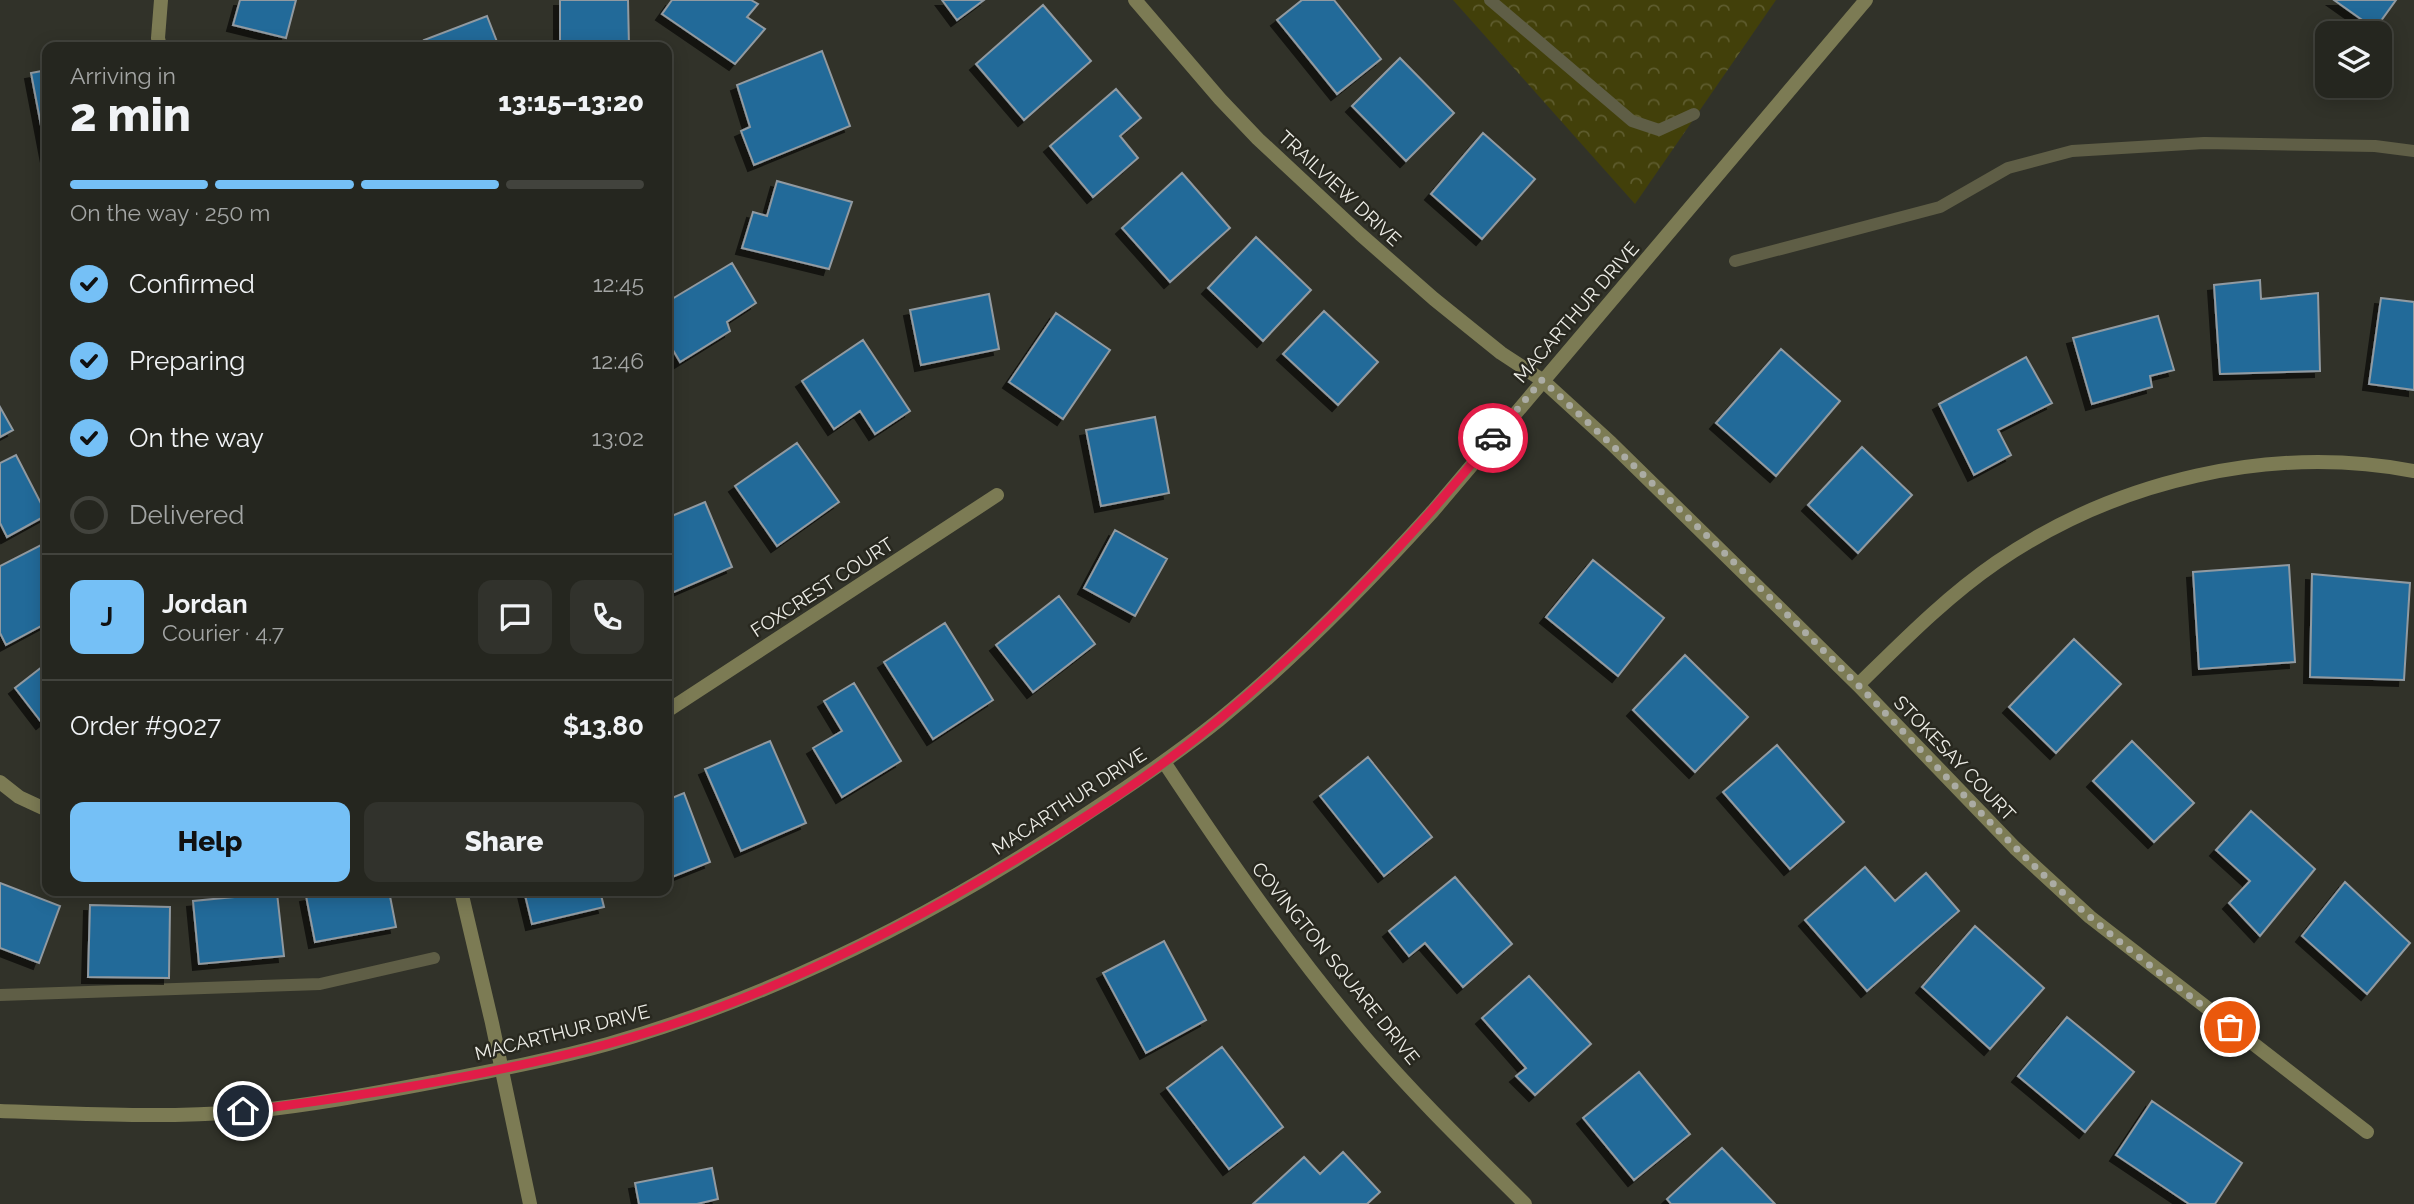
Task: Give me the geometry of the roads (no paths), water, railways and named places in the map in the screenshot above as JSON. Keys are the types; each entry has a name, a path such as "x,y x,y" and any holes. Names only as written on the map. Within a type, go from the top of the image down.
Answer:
{"street":[{"path":"159,42 161,0"},
{"name":"TRAILVIEW DRIVE","path":"1135,0 1220,99 1310,188 1434,299 1501,353 1542,380"},
{"name":"MACARTHUR DRIVE","path":"0,1111 163,1115 243,1111 374,1094 502,1069 607,1044 710,1010 786,980 872,940 1030,852 1164,762 1222,717 1319,630 1377,572 1433,511 1866,0"},
{"name":"STOKESAY COURT","path":"1542,380 1611,443 1858,685 1991,824 2090,918 2367,1132"},
{"path":"1858,685 1919,625 1988,568 2035,538 2112,500 2184,480 2272,465 2327,462 2414,471"},
{"name":"FOXCREST COURT","path":"672,708 998,495"},
{"name":"COVINGTON SQUARE DRIVE","path":"1164,762 1228,859 1300,956 1370,1042 1525,1204"},
{"path":"0,782 19,797 42,808"},
{"path":"462,896 530,1204"}],"waterway":[{"path":"1490,0 1632,121 1659,130 1694,114"},
{"path":"1735,261 1940,207 2008,168 2072,151 2204,143 2375,146 2414,151"},
{"path":"0,995 320,984 434,958"}]}
